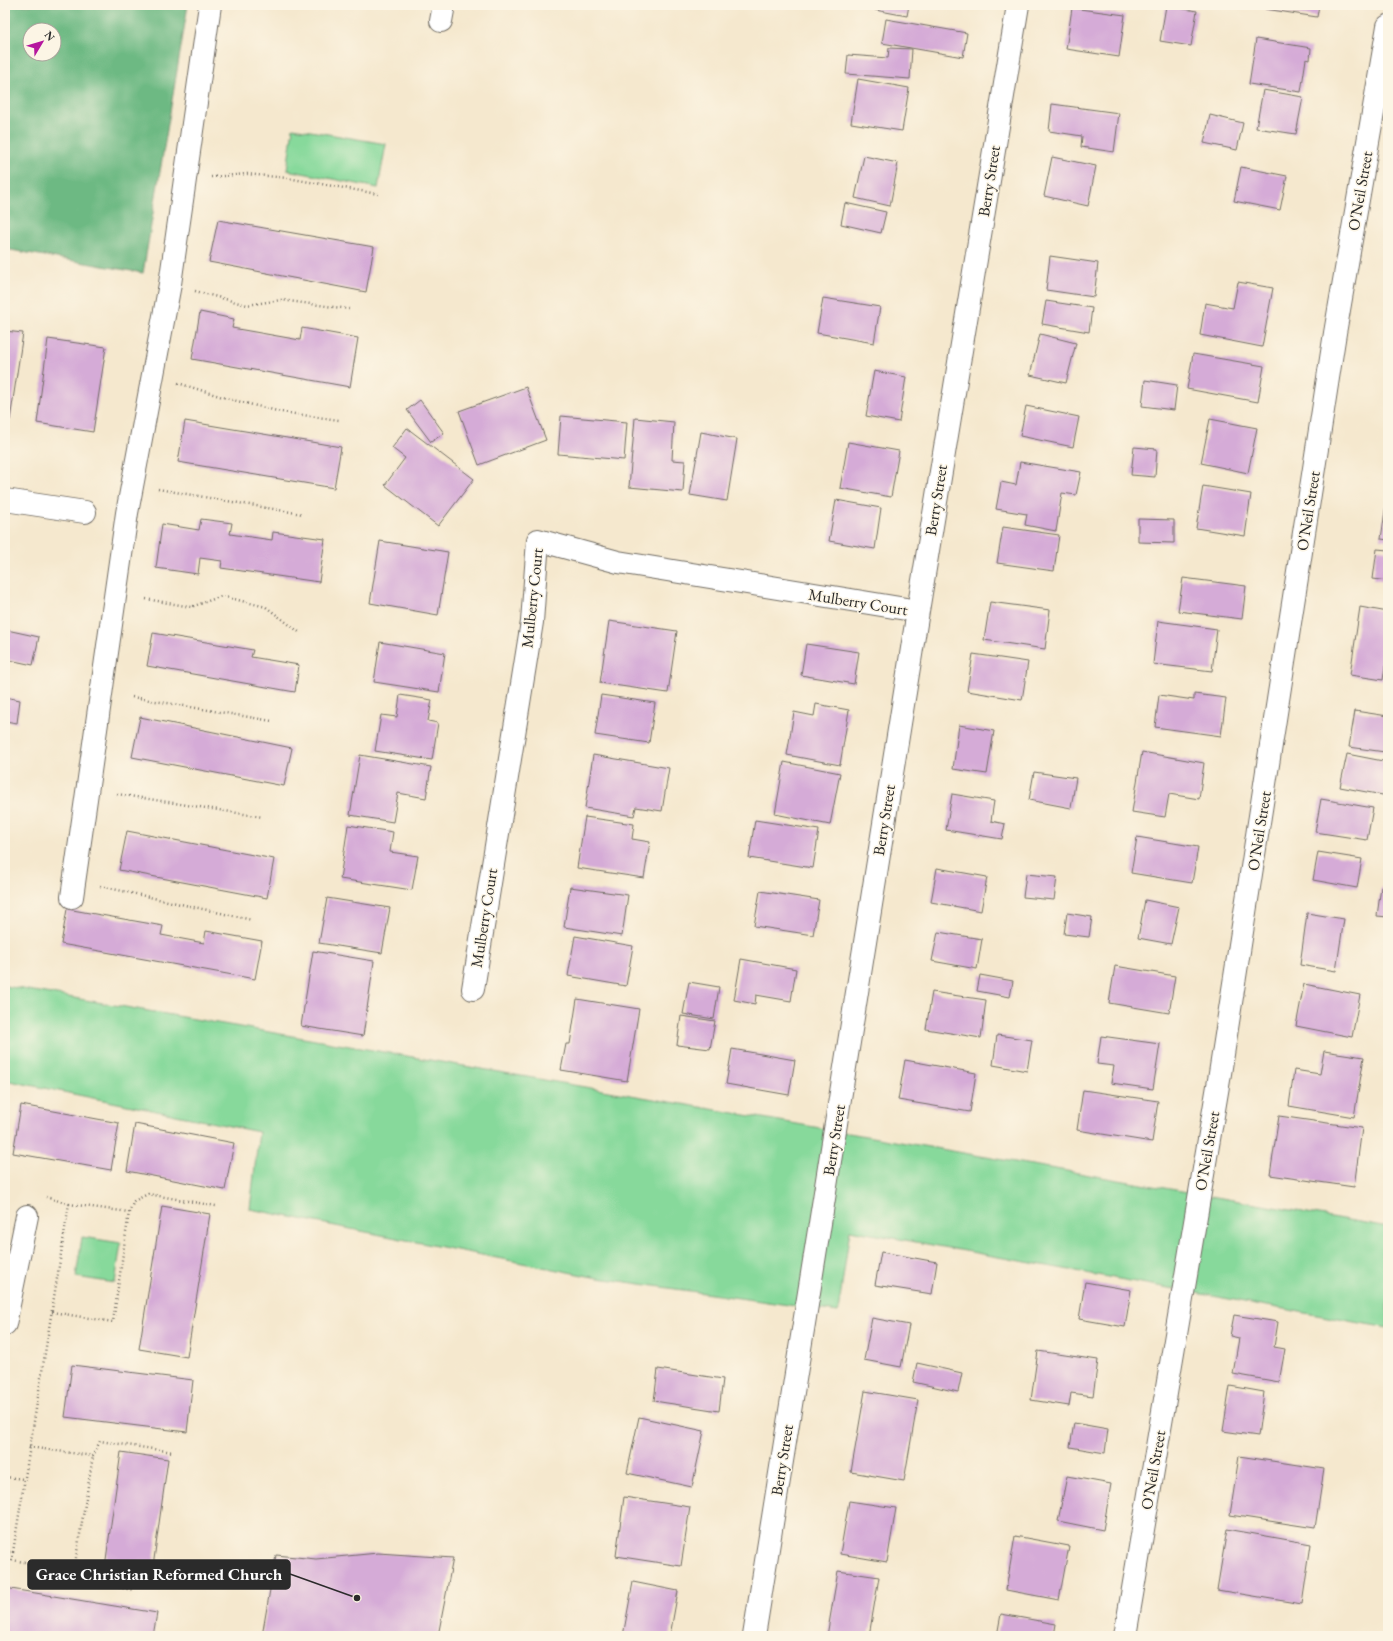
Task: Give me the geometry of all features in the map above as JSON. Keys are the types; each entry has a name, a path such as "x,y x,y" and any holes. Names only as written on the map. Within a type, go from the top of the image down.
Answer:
{"street":[{"path":"73,889 132,483 170,284 210,5"},
{"name":"Berry Street","path":"754,1636 918,611 1018,5"},
{"name":"O'Neil Street","path":"1125,1636 1219,1080 1335,332 1388,26"},
{"path":"5,500 85,512"},
{"name":"Mulberry Court","path":"473,989 532,622 538,540 618,562 918,611"},
{"path":"5,1324 27,1216"}],"path":[{"path":"211,177 247,174 287,178 378,194"},
{"path":"170,284 247,305 281,300 349,309"},
{"path":"177,382 229,399 281,412 339,420"},
{"path":"132,483 302,514"},
{"path":"146,599 191,607 222,596 266,607 299,632"},
{"path":"132,697 272,721"},
{"path":"117,794 263,817"},
{"path":"73,889 252,920"},
{"path":"52,1312 113,1322 129,1212 134,1201 148,1194 216,1206"},
{"path":"27,1216 46,1196 69,1204 129,1212"},
{"path":"69,1204 12,1560 74,1570 93,1583 134,1590"},
{"path":"74,1570 93,1456 100,1441 173,1452"},
{"path":"29,1447 93,1456"},
{"path":"5,1477 24,1479"},
{"path":"5,1552 13,1552"}],"green space":[{"path":"5,5 188,5 143,273 5,249"},
{"path":"293,128 386,144 378,188 287,170"},
{"path":"5,986 1388,1227 1388,1328 850,1230 838,1312 598,1278 250,1209 259,1132 5,1080"},
{"path":"82,1237 121,1243 115,1283 76,1277"}],"building":[{"path":"876,5 909,5 907,16 875,10"},
{"path":"1266,5 1319,5 1317,17 1265,9"},
{"path":"1166,6 1197,11 1191,46 1160,41"},
{"path":"1072,8 1125,15 1119,57 1066,49"},
{"path":"886,19 967,33 963,57 882,43"},
{"path":"1256,39 1311,48 1310,60 1306,59 1301,92 1249,84"},
{"path":"889,48 912,49 910,79 846,74 848,55 888,58"},
{"path":"858,79 909,88 902,131 851,123"},
{"path":"1263,90 1303,97 1296,134 1256,128"},
{"path":"1052,104 1119,113 1114,152 1081,147 1082,136 1049,131"},
{"path":"1210,115 1243,123 1237,150 1204,143"},
{"path":"864,156 898,163 890,206 855,198"},
{"path":"1052,157 1096,166 1088,206 1044,196"},
{"path":"1241,167 1287,176 1280,210 1234,201"},
{"path":"845,203 886,212 881,233 841,224"},
{"path":"218,220 374,247 366,292 209,262"},
{"path":"1050,256 1098,263 1094,297 1046,290"},
{"path":"1238,282 1273,288 1262,347 1200,335 1205,303 1233,308"},
{"path":"823,298 880,307 874,343 817,333"},
{"path":"1046,301 1092,308 1089,332 1042,324"},
{"path":"200,312 234,319 232,328 300,340 302,328 358,338 350,387 192,359"},
{"path":"5,331 23,333 10,420 5,420"},
{"path":"1040,334 1076,343 1066,383 1030,375"},
{"path":"48,339 106,347 93,432 37,423"},
{"path":"1193,354 1264,366 1258,402 1187,389"},
{"path":"874,371 906,377 899,422 866,416"},
{"path":"1145,380 1177,385 1174,410 1142,406"},
{"path":"526,387 546,440 479,465 459,411"},
{"path":"420,400 444,433 431,442 407,410"},
{"path":"1026,406 1079,417 1073,447 1020,436"},
{"path":"561,416 627,422 624,460 558,454"},
{"path":"635,418 674,422 672,460 685,461 683,492 629,487"},
{"path":"1210,419 1257,428 1248,473 1201,463"},
{"path":"185,421 341,447 334,488 178,462"},
{"path":"407,428 474,479 438,526 385,485 405,458 392,448"},
{"path":"701,432 737,439 727,501 690,495"},
{"path":"848,442 899,451 891,497 840,488"},
{"path":"1134,447 1157,449 1155,477 1131,475"},
{"path":"1020,462 1081,472 1076,495 1062,493 1056,531 1025,525 1027,514 996,509 1001,482 1016,485"},
{"path":"1203,486 1251,494 1245,536 1196,528"},
{"path":"836,500 881,508 875,549 829,541"},
{"path":"1386,504 1388,504 1388,540 1381,539"},
{"path":"201,519 232,523 230,534 272,540 273,532 325,539 319,582 221,568 222,561 200,558 198,574 156,568 162,524 199,530"},
{"path":"1138,519 1174,520 1174,543 1138,542"},
{"path":"1003,527 1059,535 1054,571 997,563"},
{"path":"380,541 448,552 438,615 370,603"},
{"path":"1377,549 1388,550 1388,581 1373,579"},
{"path":"1183,578 1246,586 1242,619 1178,611"},
{"path":"990,602 1050,610 1045,649 984,640"},
{"path":"1360,607 1388,612 1388,666 1385,666 1383,680 1350,675"},
{"path":"609,621 677,631 668,693 600,683"},
{"path":"1158,621 1217,629 1212,671 1153,664"},
{"path":"7,630 39,637 33,665 5,659"},
{"path":"153,633 253,650 251,657 299,665 295,692 147,666"},
{"path":"380,642 445,653 439,692 374,682"},
{"path":"806,644 859,652 854,684 801,675"},
{"path":"973,654 1028,662 1022,700 967,691"},
{"path":"1194,694 1226,698 1221,736 1155,727 1159,695 1194,700"},
{"path":"400,695 432,700 428,721 438,723 432,760 375,751 381,715 397,717"},
{"path":"601,695 655,703 649,743 595,735"},
{"path":"5,697 20,700 17,723 5,721"},
{"path":"816,704 849,710 840,765 787,755 794,712 814,716"},
{"path":"1355,711 1388,716 1388,735 1385,752 1349,747"},
{"path":"140,717 292,748 284,786 132,757"},
{"path":"959,725 994,731 987,774 953,769"},
{"path":"1142,752 1204,763 1199,799 1169,794 1165,817 1132,812"},
{"path":"1347,754 1388,762 1388,796 1340,787"},
{"path":"360,755 431,767 426,798 398,793 393,822 350,815"},
{"path":"593,755 669,768 662,811 636,807 634,816 585,808"},
{"path":"784,762 840,773 830,825 775,814"},
{"path":"1034,772 1076,778 1071,808 1029,800"},
{"path":"952,794 994,801 991,821 1005,824 1002,839 946,830"},
{"path":"1321,799 1373,808 1367,840 1315,832"},
{"path":"585,817 634,824 632,839 650,842 644,878 577,868"},
{"path":"755,820 819,830 813,868 749,858"},
{"path":"348,825 393,832 390,852 418,856 412,890 340,879"},
{"path":"127,831 274,859 267,898 119,870"},
{"path":"1137,837 1198,847 1192,883 1131,873"},
{"path":"1318,852 1362,859 1357,888 1313,880"},
{"path":"937,868 987,877 981,911 931,902"},
{"path":"1026,874 1057,877 1054,900 1023,897"},
{"path":"570,887 628,895 622,936 564,927"},
{"path":"1381,887 1388,889 1388,917 1377,916"},
{"path":"760,891 819,900 813,935 754,926"},
{"path":"327,898 390,908 382,953 319,943"},
{"path":"1145,900 1179,907 1171,944 1138,938"},
{"path":"67,909 163,926 161,935 204,943 206,931 262,941 255,979 61,944"},
{"path":"1067,913 1092,917 1089,937 1064,934"},
{"path":"1307,913 1344,919 1336,971 1300,965"},
{"path":"938,932 982,939 977,969 932,961"},
{"path":"575,936 633,946 626,986 568,976"},
{"path":"313,951 374,961 363,1036 301,1026"},
{"path":"741,959 796,969 791,1001 756,995 755,1004 734,1000"},
{"path":"1115,966 1175,976 1169,1013 1109,1003"},
{"path":"980,975 1013,981 1010,997 977,991"},
{"path":"689,982 719,987 714,1019 683,1014"},
{"path":"1304,984 1360,995 1352,1037 1296,1026"},
{"path":"932,992 986,1000 981,1038 926,1029"},
{"path":"577,999 639,1009 627,1081 561,1070 566,1044 570,1044"},
{"path":"681,1016 715,1021 710,1049 677,1045"},
{"path":"997,1035 1032,1040 1027,1071 993,1065"},
{"path":"1101,1036 1160,1044 1153,1089 1111,1083 1114,1066 1097,1064"},
{"path":"732,1049 795,1060 789,1095 726,1084"},
{"path":"1324,1051 1364,1057 1354,1117 1289,1106 1294,1070 1320,1074"},
{"path":"905,1060 976,1073 970,1112 898,1100"},
{"path":"1083,1090 1158,1101 1152,1142 1077,1130"},
{"path":"21,1105 119,1123 111,1170 13,1153"},
{"path":"1279,1116 1362,1128 1354,1187 1270,1175"},
{"path":"135,1124 234,1143 225,1190 127,1171"},
{"path":"162,1206 210,1214 187,1357 139,1349"},
{"path":"881,1252 937,1262 932,1294 875,1285"},
{"path":"1085,1282 1131,1290 1125,1327 1079,1319"},
{"path":"1234,1315 1278,1322 1274,1347 1285,1349 1279,1382 1233,1374 1239,1338 1230,1336"},
{"path":"872,1318 909,1325 901,1367 864,1360"},
{"path":"1038,1351 1098,1360 1093,1396 1071,1393 1069,1406 1031,1400"},
{"path":"917,1363 962,1373 958,1392 913,1382"},
{"path":"72,1365 193,1380 187,1432 65,1417"},
{"path":"658,1369 723,1379 719,1411 654,1401"},
{"path":"1230,1386 1264,1392 1258,1436 1223,1431"},
{"path":"865,1391 918,1400 904,1481 851,1472"},
{"path":"639,1417 704,1431 692,1487 627,1473"},
{"path":"1074,1423 1108,1429 1105,1453 1070,1447"},
{"path":"121,1452 168,1459 151,1581 104,1574"},
{"path":"1239,1456 1324,1469 1315,1528 1230,1515"},
{"path":"1067,1476 1111,1484 1103,1530 1058,1521"},
{"path":"624,1497 690,1507 681,1566 616,1556"},
{"path":"849,1501 896,1508 887,1562 840,1554"},
{"path":"1227,1529 1311,1544 1302,1604 1217,1590"},
{"path":"1015,1536 1069,1546 1059,1600 1006,1590"},
{"path":"378,1553 453,1558 438,1636 262,1636 276,1555 316,1559"},
{"path":"838,1571 879,1577 869,1636 827,1636"},
{"path":"633,1582 678,1591 670,1636 623,1636"},
{"path":"5,1588 157,1613 153,1636 20,1636 5,1634"},
{"path":"1001,1614 1056,1624 1054,1636 997,1636"}],"place":[{"name":"Grace Christian Reformed Church","path":"357,1598"}]}
